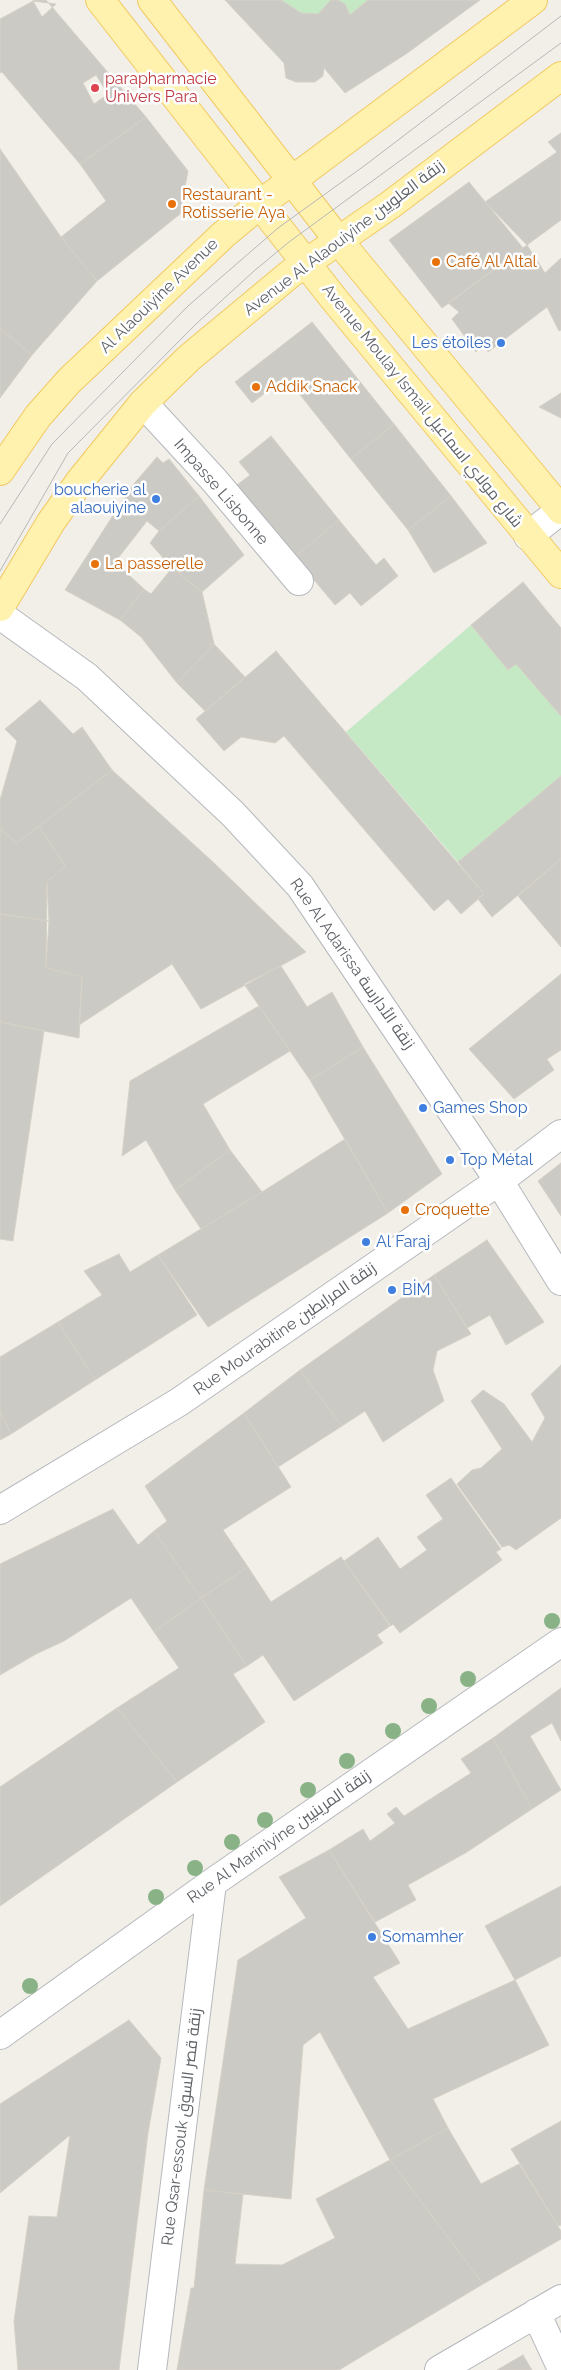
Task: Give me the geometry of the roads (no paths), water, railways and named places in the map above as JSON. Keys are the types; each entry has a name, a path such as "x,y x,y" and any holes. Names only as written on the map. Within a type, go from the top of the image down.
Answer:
{"main road":[{"name":"Avenue Moulay Ismail شارع مولاي اسماعيل","path":"100,0 306,264 561,574"},
{"path":"152,0 338,240 561,510"},
{"name":"Al Alaouiyine Avenue","path":"0,471 38,416 69,381 223,235 291,180 532,0"},
{"name":"Avenue Al Alaouiyine زنقة العلويين","path":"0,607 51,522 110,441 143,403 189,358 270,290 390,205 561,76"}],"street":[{"name":"Impasse Lisbonne","path":"143,403 214,480 299,581"},
{"path":"528,536 561,510"},
{"name":"Rue Al Adarissa زنقة الأدارسة","path":"0,615 87,676 233,814 300,886 499,1181 561,1281"},
{"name":"Rue Mourabitine زنقة المرابطين","path":"0,1510 179,1402 499,1181 561,1134"},
{"name":"Rue Al Mariniyine زنقة المرينيين","path":"0,2035 212,1883 561,1642"},
{"name":"Rue Qsar-essouk زنقة قصر السوق","path":"152,2370 212,1883"},
{"path":"439,2370 561,2298"},
{"path":"536,2313 561,2367"}],"tram line":[{"path":"0,524 52,444 188,306 278,228 364,166 561,16"},
{"path":"0,571 68,453 196,324 289,242 561,43"}],"place":[{"name":"parapharmacie Univers Para","path":"95,88"},
{"name":"Restaurant - Rotisserie Aya","path":"172,204"},
{"name":"Café Al Altal","path":"436,262"},
{"name":"Les étoiles","path":"501,343"},
{"name":"Addik Snack","path":"256,387"},
{"name":"boucherie al alaouiyine","path":"156,499"},
{"name":"La passerelle","path":"95,564"},
{"name":"Games Shop","path":"423,1108"},
{"name":"Top Métal","path":"450,1160"},
{"name":"Croquette","path":"405,1210"},
{"name":"Al Faraj","path":"366,1242"},
{"name":"BİM","path":"392,1290"},
{"name":"Somamher","path":"372,1937"}]}
